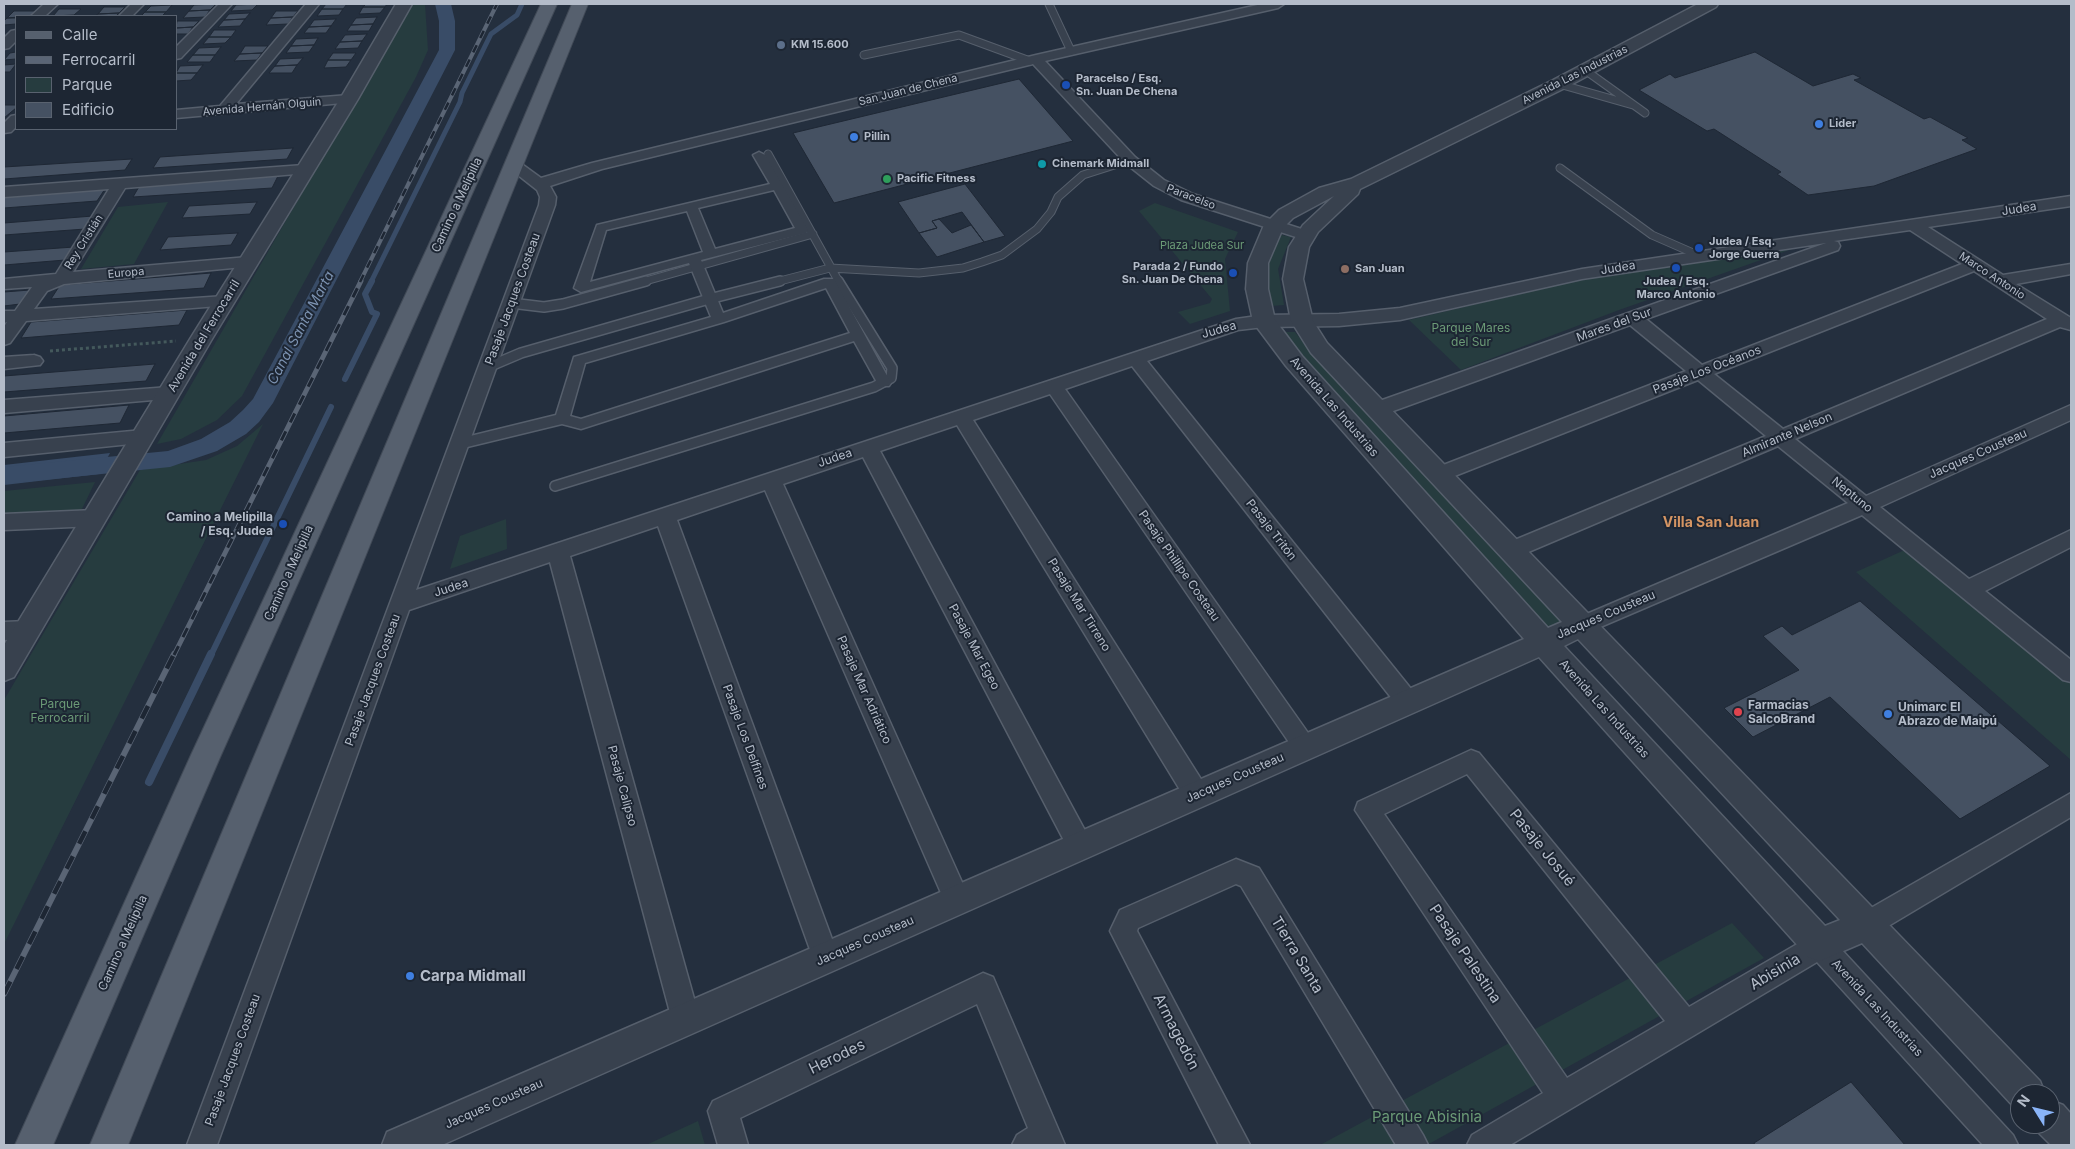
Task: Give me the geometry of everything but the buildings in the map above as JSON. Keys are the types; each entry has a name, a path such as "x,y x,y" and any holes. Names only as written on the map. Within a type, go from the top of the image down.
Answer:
{"main road":[{"name":"Camino a Melipilla","path":"34,1145 206,755 549,4"},
{"path":"109,1145 580,4"}],"street":[{"path":"38,15 52,4"},
{"path":"126,15 138,4"},
{"path":"178,53 226,4"},
{"path":"224,110 312,4"},
{"name":"Avenida del Ferrocarril","path":"4,669 16,630 100,509 201,339 349,99 404,4"},
{"name":"San Juan de Chena","path":"539,184 597,166 1033,60 1278,4"},
{"name":"Avenida Las Industrias","path":"1710,4 1559,84 1358,183 1326,192 1286,214 1274,225 1262,250 1257,270 1257,289 1264,321 1294,361 1543,642 2003,1145"},
{"path":"4,45 15,34"},
{"name":"Paracelso","path":"1033,60 1130,160 1152,179 1175,192 1305,235"},
{"name":"Avenida Hernán Olguín","path":"178,114 349,99"},
{"path":"764,154 777,186 802,230 711,255 696,263 581,288 601,228 777,186"},
{"path":"514,165 539,184"},
{"path":"4,192 304,170"},
{"name":"Rey Cristián","path":"4,339 12,317 41,287 61,279 120,183"},
{"name":"Avenida Las Industrias","path":"1358,183 1321,217 1305,235 1296,257 1293,279 1302,321 1319,348 2018,1084"},
{"name":"Pasaje Jacques Costeau","path":"202,1145 544,214 548,197 539,184"},
{"name":"Judea","path":"401,604 1225,328 1264,321 1361,318 1400,314 1573,276 2071,201"},
{"path":"690,206 711,255"},
{"name":"Marco Antonio","path":"1913,225 2066,323"},
{"name":"Mares del Sur","path":"1378,409 1823,250 1848,235"},
{"name":"Europa","path":"4,284 248,262"},
{"path":"696,263 709,299 719,319"},
{"name":"Pasaje Los Océanos","path":"1440,474 1975,265"},
{"path":"2000,281 2071,269"},
{"path":"562,419 579,360 719,319 829,282 884,383"},
{"path":"12,317 225,301"},
{"name":"Neptuno","path":"1633,318 2071,673"},
{"name":"Almirante Nelson","path":"1512,550 1781,438 2066,323"},
{"path":"460,444 562,419 581,424 858,335"},
{"name":"Pasaje Tritón","path":"1135,358 1408,702"},
{"path":"4,363 34,361"},
{"name":"Pasaje Phillipe Costeau","path":"1053,385 1305,747"},
{"path":"4,407 170,393"},
{"name":"Jacques Cousteau","path":"400,1145 1543,642 1864,505 2071,412"},
{"name":"Pasaje Mar Tirreno","path":"962,416 1197,795"},
{"path":"4,450 141,440"},
{"name":"Pasaje Mar Egeo","path":"868,447 1080,846"},
{"name":"Pasaje Mar Adriático","path":"771,480 957,900"},
{"path":"4,522 100,509"},
{"name":"Pasaje Los Delfines","path":"664,516 826,958"},
{"path":"1968,589 2071,538"},
{"name":"Pasaje Calipso","path":"558,552 686,1020"},
{"name":"Pasaje Josué","path":"1367,810 1471,761 1686,1025"},
{"name":"Abisinia","path":"1482,1145 1820,945 1866,925 2071,804"},
{"name":"Pasaje Palestina","path":"1367,810 1563,1097"},
{"name":"Tierra Santa","path":"1129,919 1236,871 1250,877 1413,1145"},
{"name":"Armagedón","path":"1129,919 1123,931 1235,1145"},
{"name":"Herodes","path":"733,1145 723,1112 983,986 1041,1142"},
{"path":"2060,1128 2071,1140"}],"lane":[{"path":"1048,4 1071,51"},
{"path":"864,55 959,35 1033,60"},
{"path":"1585,70 1645,113"},
{"path":"1559,84 1633,105"},
{"path":"555,486 884,383 893,376 892,368 830,268 813,234 764,154"},
{"path":"488,367 521,353 709,299 830,268 919,273 963,268 982,262 1002,255 1037,228 1051,212 1058,197 1083,175 1130,160"},
{"path":"1560,168 1652,235 1700,256"},
{"path":"511,303 544,307 563,304 696,263 813,234"}],"path":[{"path":"34,361 40,352 201,339"}],"green space":[{"path":"411,4 425,4 428,50 416,77 242,396 217,420 181,439 157,444"},
{"path":"168,202 134,264 81,269 118,207"},
{"name":"Plaza Judea Sur","path":"1155,203 1238,232 1225,259 1230,311 1190,324 1178,312 1210,303 1212,299 1139,211"},
{"path":"1277,234 1291,237 1278,269 1284,305 1271,306 1265,268"},
{"name":"Parque Mares del Sur","path":"1795,248 1619,310 1461,370 1409,320 1587,278"},
{"path":"1278,332 1295,332 1314,356 1565,622 1545,630"},
{"name":"Parque Ferrocarril","path":"263,424 4,944 4,700 140,470 206,460 237,446"},
{"path":"95,482 80,513 4,515 4,491"},
{"path":"506,519 507,549 450,569 460,536"},
{"path":"1909,548 2071,682 2071,760 1856,572"},
{"name":"Parque Abisinia","path":"1732,923 1764,958 1427,1145 1320,1145"},
{"path":"698,1121 705,1145 646,1145"}],"water":[{"path":"110,453 99,474 4,485 4,465"}],"waterway":[{"name":"Canal Santa Marta","path":"4,476 170,459 209,445 238,428 251,416 262,403 447,50 447,21 443,4"},
{"path":"371,282 460,102 462,93 491,34 517,15 522,4"},
{"path":"345,379 377,314 372,312 365,294 372,281"},
{"path":"211,655 331,407"},
{"path":"149,782 211,654"}],"railway":[{"path":"360,282 497,4"},
{"path":"174,655 361,281"},
{"path":"4,994 174,654"}],"place":[{"name":"KM 15.600","path":"781,45"},
{"name":"Paracelso / Esq. Sn. Juan De Chena","path":"1066,85"},
{"name":"Lider","path":"1819,124"},
{"name":"Pillin","path":"854,137"},
{"name":"Cinemark Midmall","path":"1042,164"},
{"name":"Pacific Fitness","path":"887,179"},
{"name":"Judea / Esq. Jorge Guerra","path":"1699,248"},
{"name":"Judea / Esq. Marco Antonio","path":"1676,268"},
{"name":"San Juan","path":"1345,269"},
{"name":"Parada 2 / Fundo Sn. Juan De Chena","path":"1233,273"},
{"name":"Camino a Melipilla / Esq. Judea","path":"283,524"},
{"name":"Farmacias SalcoBrand","path":"1738,712"},
{"name":"Unimarc El Abrazo de Maipú","path":"1888,714"},
{"name":"Carpa Midmall","path":"410,976"}],"district":[{"name":"Villa San Juan","path":"1711,523"}]}
